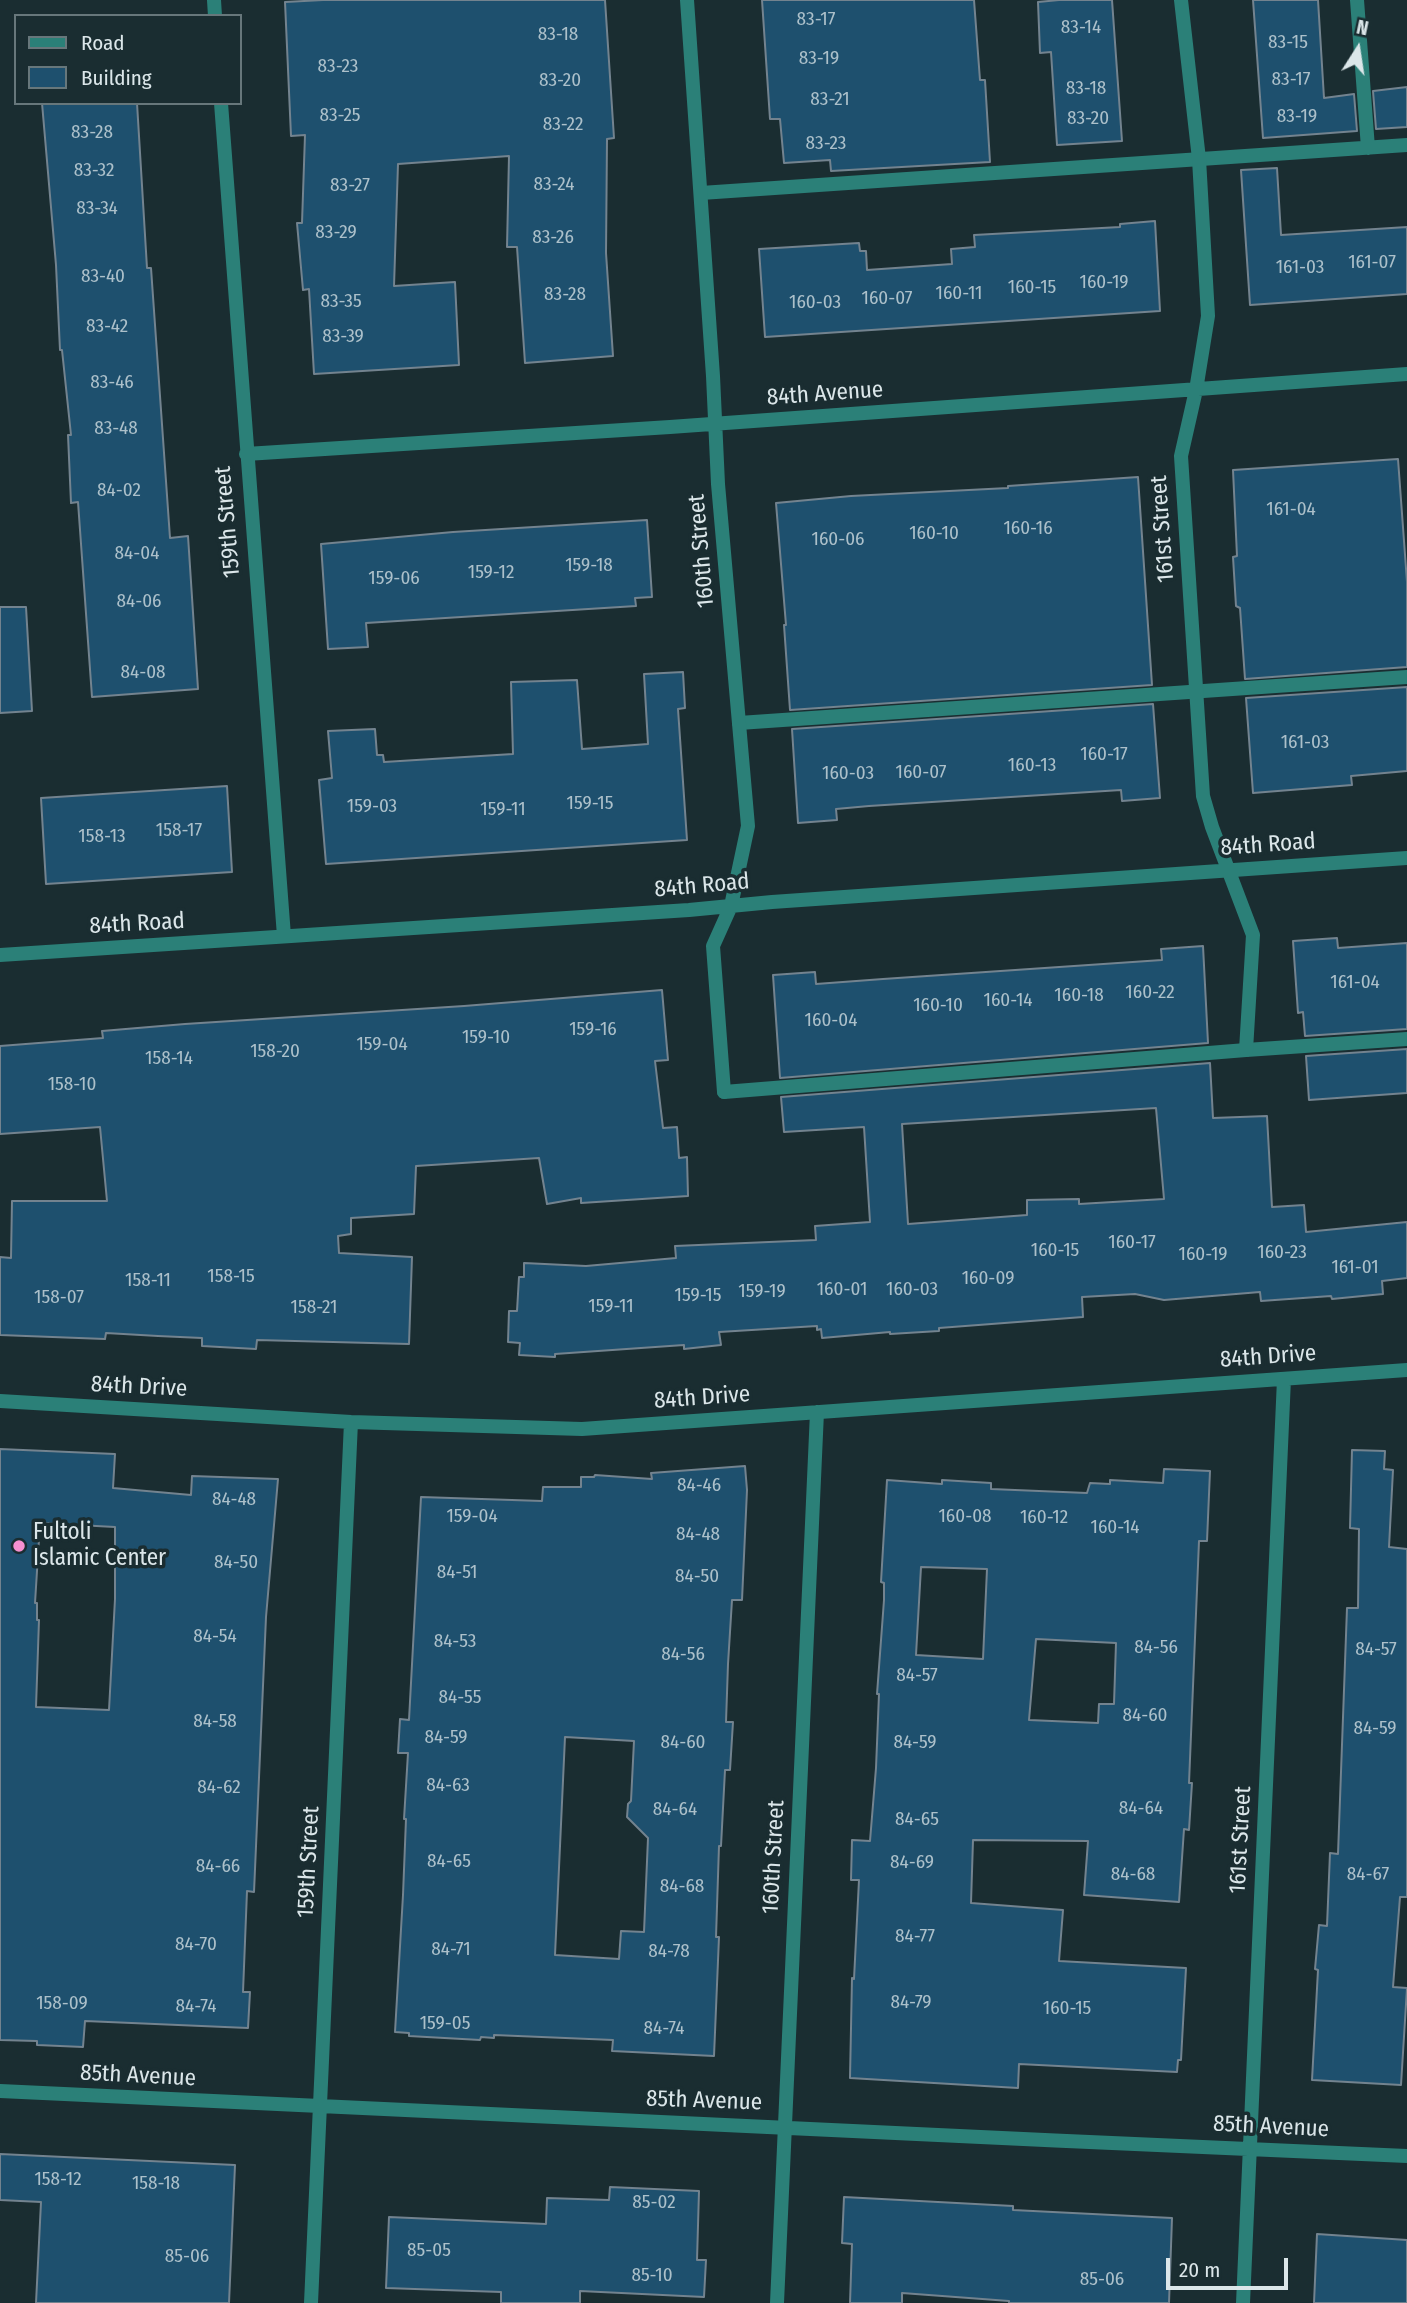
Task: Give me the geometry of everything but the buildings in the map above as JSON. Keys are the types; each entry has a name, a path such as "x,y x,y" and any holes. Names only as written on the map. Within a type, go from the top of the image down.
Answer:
{"street":[{"name":"160th Street","path":"688,0 719,484 748,826 731,906 713,946 724,1092 1247,1050"},
{"name":"161st Street","path":"1181,0 1199,159 1208,316 1196,390 1181,456 1203,796 1212,827 1254,935 1247,1050"},
{"path":"1357,0 1368,148"},
{"name":"159th Street","path":"221,105 284,936"},
{"path":"701,193 1407,145"},
{"name":"84th Avenue","path":"246,454 716,424 1407,374"},
{"path":"739,723 1407,677"},
{"name":"84th Road","path":"0,955 1407,858"},
{"path":"1247,1050 1407,1040"},
{"name":"84th Drive","path":"0,1401 351,1422 582,1429 1407,1370"},
{"name":"161st Street","path":"1243,2303 1284,1378"},
{"name":"160th Street","path":"777,2303 817,1412"},
{"name":"159th Street","path":"312,2303 351,1422"},
{"name":"85th Avenue","path":"0,2091 320,2109 1407,2156"}],"place":[{"name":"Fultoli Islamic Center","path":"19,1546"}]}
